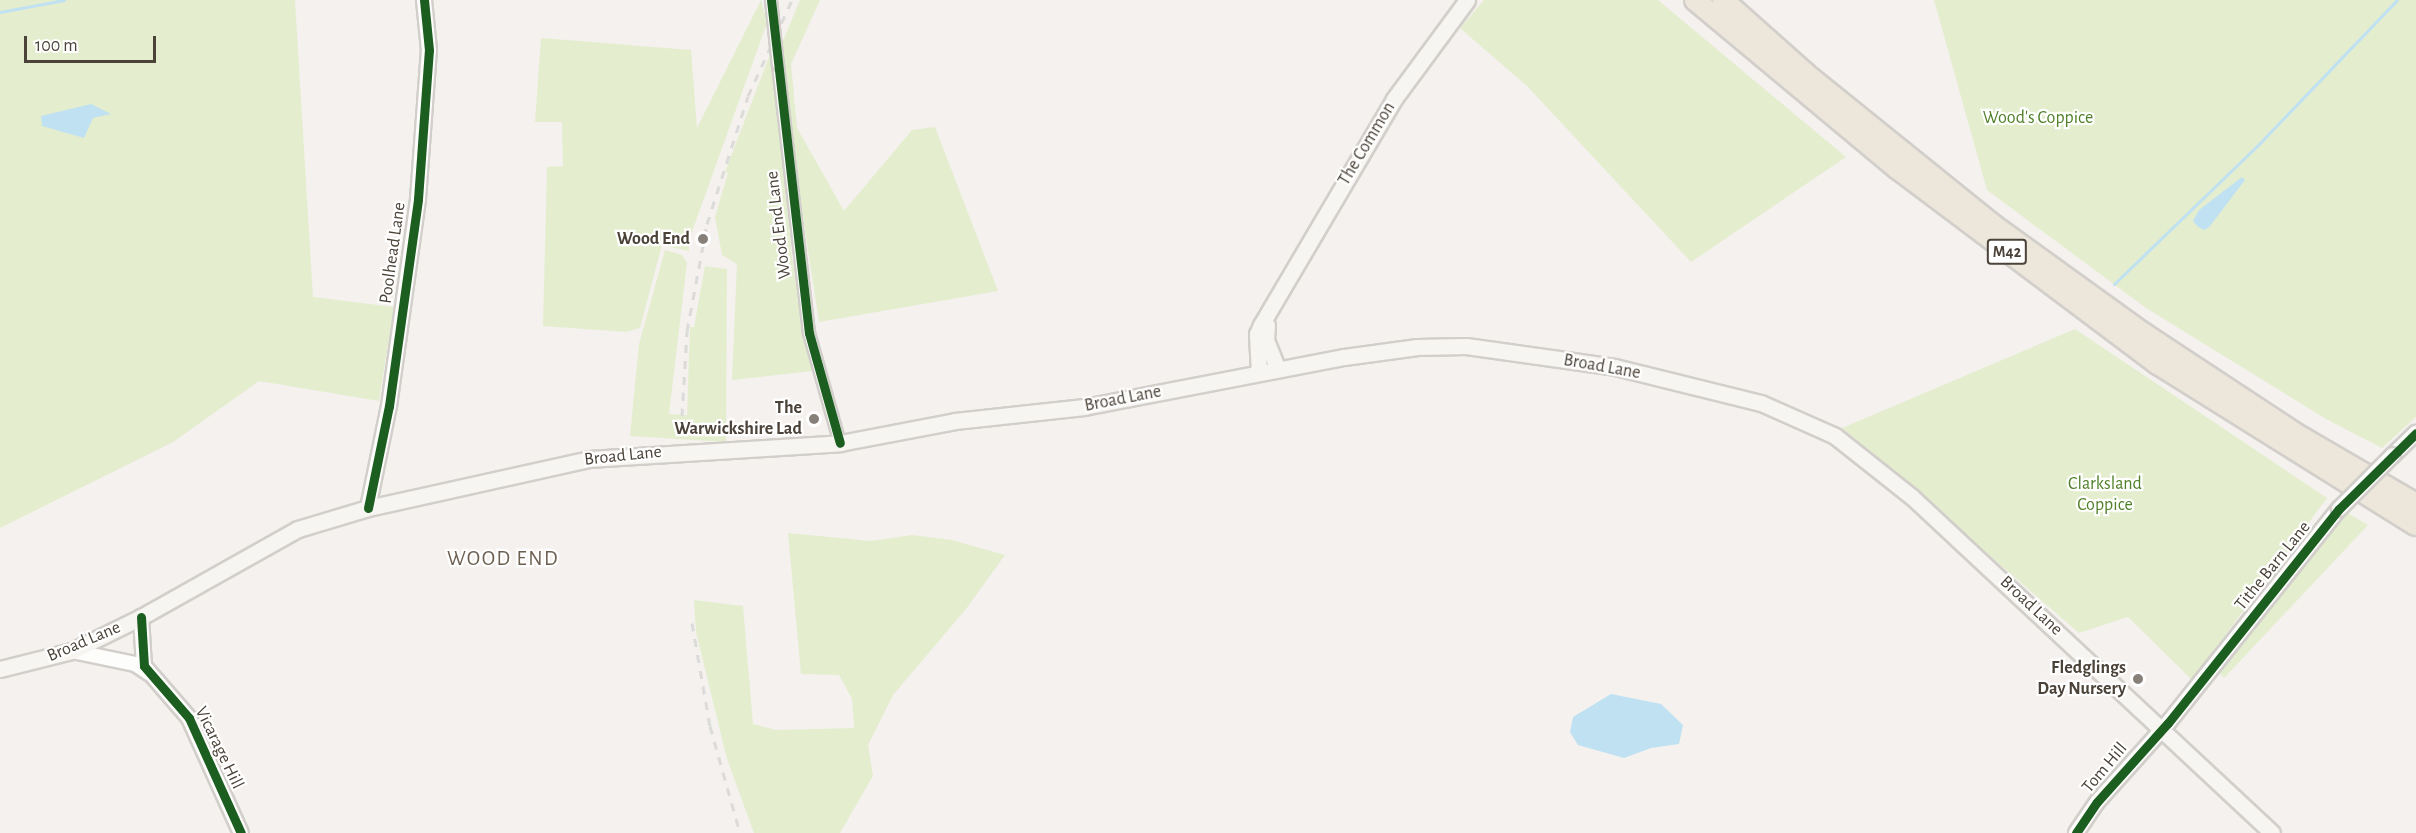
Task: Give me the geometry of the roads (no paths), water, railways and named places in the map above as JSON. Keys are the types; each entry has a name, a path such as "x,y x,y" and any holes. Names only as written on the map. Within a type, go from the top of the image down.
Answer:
{"highway":[{"name":"M42","path":"1695,0 1830,116 2158,364 2338,479 2416,525"},
{"name":"M42","path":"1724,0 1806,74 1994,225 2143,333 2271,418 2416,504"},
{"name":"M42","path":"2338,479 2416,534"}],"main road":[{"name":"The Common","path":"1259,373 1257,334 1394,99 1467,0"},
{"name":"The Common","path":"1278,369 1266,340 1267,326 1280,295"},
{"name":"Broad Lane","path":"0,669 72,651 141,617 273,541 368,508 597,458 840,443 955,421 1084,407 1278,369 1417,347 1466,346 1615,367 1761,403 1835,436 1864,455 2163,728 2272,833"}],"street":[{"name":"Poolhead Lane","path":"368,508 389,406 418,199 429,50 424,0"},
{"name":"Wood End Lane","path":"771,0 809,333 840,443"},
{"name":"Tithe Barn Lane","path":"2163,728 2339,509 2416,433"},
{"name":"Vicarage Hill","path":"141,617 142,660 150,674 189,718 241,833"},
{"name":"Vicarage Hill","path":"72,651 135,664 150,674"},
{"name":"Tom Hill","path":"2076,833 2097,802 2163,728"}],"water":[{"path":"91,104 111,114 93,118 84,138 42,126 41,116"},
{"path":"2242,177 2245,180 2210,226 2205,230 2198,227 2193,221 2199,210"},
{"path":"1611,694 1661,704 1683,725 1679,744 1651,748 1624,758 1578,745 1570,732 1573,717"}],"waterway":[{"path":"0,12 64,0"},
{"path":"2114,284 2257,146 2397,0"}],"railway":[{"path":"682,416 687,331 707,224 748,96 792,0"},
{"path":"692,623 710,726 740,833"}],"place":[{"name":"Wood End","path":"703,239"},
{"name":"The Warwickshire Lad","path":"814,419"},
{"name":"Fledglings Day Nursery","path":"2138,679"}],"district":[{"name":"WOOD END","path":"503,559"}],"park label":[{"name":"Wood's Coppice","path":"2038,118"},
{"name":"Clarksland Coppice","path":"2105,495"}]}
